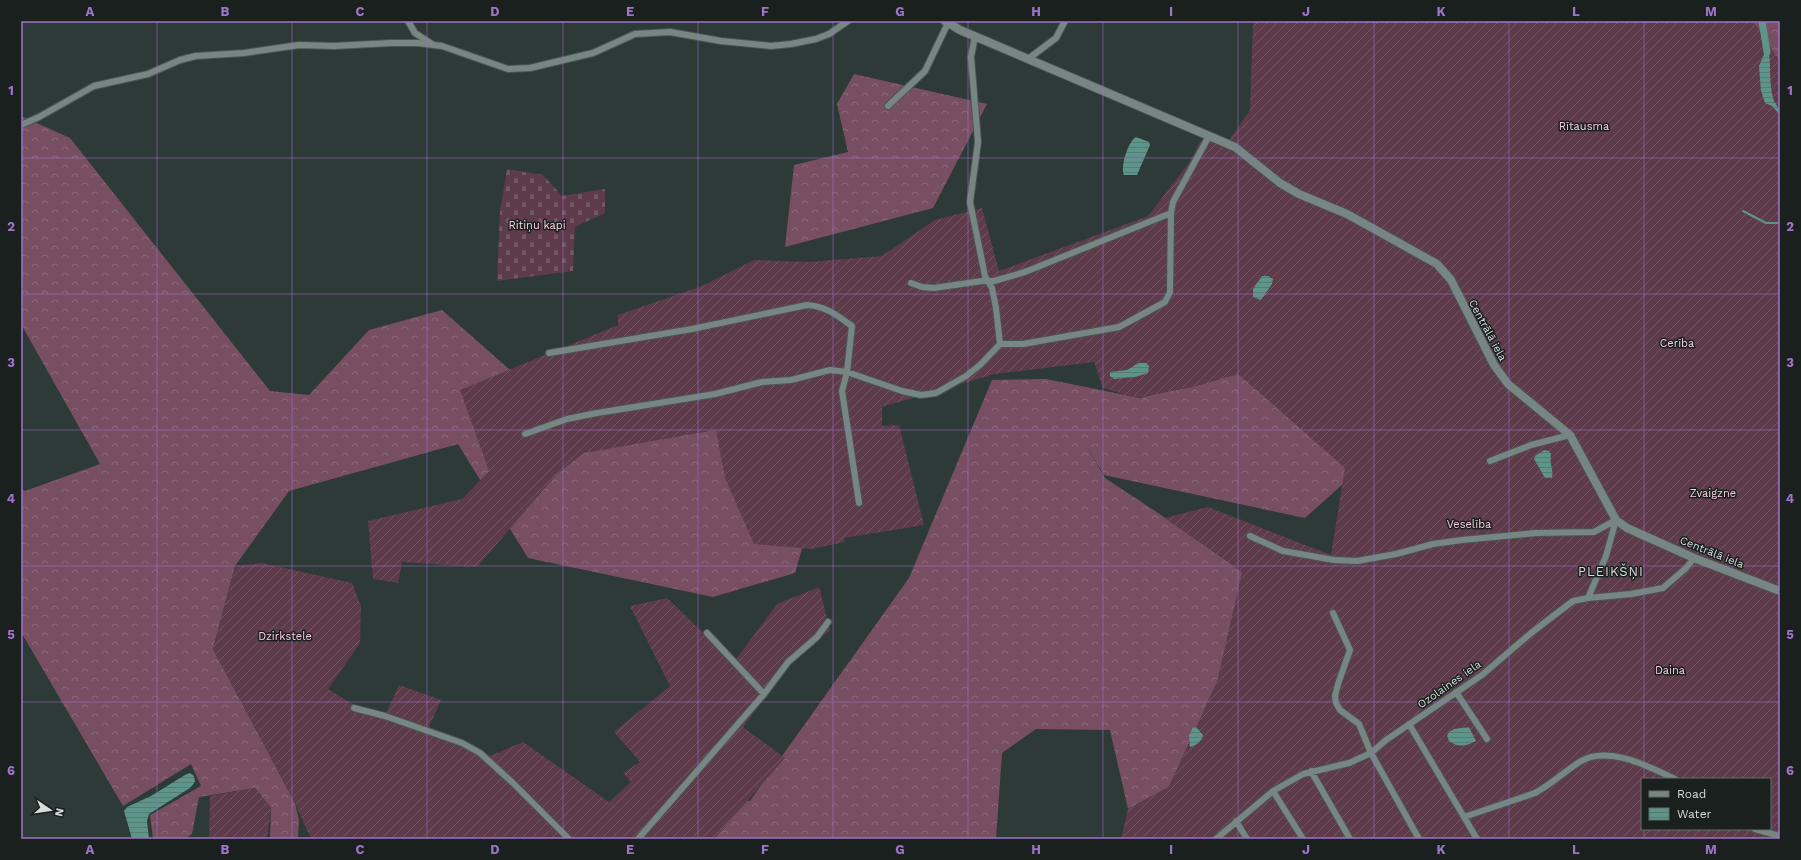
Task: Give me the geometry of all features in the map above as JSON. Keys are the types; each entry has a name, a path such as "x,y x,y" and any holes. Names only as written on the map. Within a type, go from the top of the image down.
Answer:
{"street":[{"path":"408,21 415,33 434,45"},
{"path":"21,126 94,86 142,76 180,60 196,56 244,53 299,45 334,46 391,43 442,46 508,69 559,62 593,52 635,34 670,32 721,41 771,46 816,39 829,34 848,21"},
{"path":"1028,59 1056,38 1065,21"},
{"path":"888,106 925,71 946,22"},
{"name":"Centrālā iela","path":"946,22 1028,59 1235,147 1280,183 1299,194 1347,214 1437,264 1451,280 1494,365 1508,384 1570,435 1616,520 1627,528 1694,558 1780,591"},
{"path":"975,36 971,56 978,142 970,202 985,276 992,288 1000,344"},
{"path":"525,434 567,419 715,394 762,382 791,380 830,370 847,372 902,391 921,395 936,393 966,376 980,365 1000,344 1023,344 1119,327 1165,302 1170,292 1173,202 1209,136"},
{"path":"911,283 922,287 934,288 988,281 994,282 1025,272 1172,213"},
{"path":"549,353 708,326 808,305 819,305 834,312 852,326 847,372 842,391 859,503"},
{"path":"1490,461 1531,445 1570,435"},
{"path":"1250,536 1283,551 1334,560 1356,561 1396,554 1434,544 1462,540 1536,533 1594,532 1616,520"},
{"path":"1588,598 1606,556 1616,520"},
{"name":"Ozolaines iela","path":"1216,839 1273,792 1311,771 1348,763 1371,753 1386,740 1482,675 1531,633 1573,602 1588,598 1631,594 1663,588 1686,568 1694,558"},
{"path":"1333,613 1350,650 1338,684 1335,696 1336,703 1340,710 1359,724 1371,753 1419,839"},
{"path":"638,839 764,694 788,662 816,637 828,622"},
{"path":"707,633 764,694"},
{"path":"1456,692 1487,739"},
{"path":"354,708 385,716 441,735 462,743 474,750 513,783 569,839"},
{"path":"1409,724 1464,817 1475,839"},
{"path":"1464,817 1535,793 1546,787 1583,760 1596,755 1627,759 1651,767 1673,778"},
{"path":"1311,771 1350,839"},
{"path":"1273,792 1303,839"},
{"path":"1236,821 1247,839"},
{"path":"1759,830 1780,836"}],"green space":[{"path":"1253,21 1753,21 1780,61 1780,839 1121,839 1128,809 1169,787 1217,682 1242,572 1165,518 1208,507 1331,555 1345,468 1238,374 1193,387 1136,398 1103,388 1094,362 995,374 882,407 882,426 899,425 924,525 844,538 845,542 811,549 754,544 725,478 716,430 584,453 557,474 477,567 402,562 398,583 373,579 368,521 462,499 489,471 460,390 618,325 618,315 702,286 754,260 808,262 882,256 935,220 982,208 999,271 1148,216 1191,160 1200,141 1204,143 1209,136 1226,145 1250,110"},
{"path":"1748,21 1780,21 1780,83"},
{"path":"854,74 987,104 933,208 785,247 794,165 848,152 837,104"},
{"path":"21,116 70,138 270,391 309,395 369,330 442,310 545,401 722,423 806,535 795,573 713,597 528,558 458,444 289,491 235,566 213,649 295,803 299,820 298,839 270,839 271,808 255,788 199,797 192,834 184,839 153,839 150,815 201,786 191,764 123,806 21,632 21,489 25,491 100,464 21,324"},
{"name":"Ritiņu kapi","path":"507,169 543,175 562,196 605,189 605,213 575,227 573,271 497,281 500,212"},
{"path":"1238,374 1284,411 1353,475 1305,518 1104,475 1083,440 1105,478 1254,580 1217,682 1169,787 1128,809 1110,730 1036,729 1002,753 996,839 705,839 713,797 750,801 909,578 992,380 1046,379 1140,398"},
{"name":"Dzirkstele","path":"262,563 352,583 361,606 360,643 328,689 354,705 386,714 399,685 441,700 429,727 490,756 523,742 609,802 631,782 623,773 640,762 614,732 670,686 630,606 667,598 734,662 777,604 819,587 830,630 791,664 743,727 785,758 714,839 311,839 295,803 213,649 235,566"},
{"path":"255,788 271,808 267,839 209,839 210,796"}],"water":[{"path":"1765,52 1769,53 1772,92 1780,115 1772,106 1765,103 1761,91 1759,66"},
{"path":"1136,137 1149,142 1150,145 1137,175 1124,175 1124,161 1130,144"},
{"path":"1262,276 1268,276 1273,279 1272,284 1261,300 1253,297 1253,289"},
{"path":"1139,363 1146,363 1149,366 1148,373 1135,377 1114,379 1110,376 1110,372 1127,370"},
{"path":"1544,450 1549,451 1551,454 1552,478 1545,478 1534,459 1535,456"},
{"path":"1193,727 1196,727 1203,735 1198,743 1190,747 1189,736"},
{"path":"1469,727 1476,741 1462,746 1456,745 1449,741 1447,736 1449,732 1454,729"},
{"path":"190,773 194,776 195,782 190,788 149,814 147,821 149,839 132,839 124,811 127,807 151,796"}],"waterway":[{"path":"1762,21 1767,52"},
{"path":"1743,211 1766,223 1780,223"}],"district":[{"name":"PLEIKŠŅI","path":"1611,571"}],"park label":[{"name":"Rītausma","path":"1584,126"},
{"name":"Cerība","path":"1677,343"},
{"name":"Zvaigzne","path":"1713,493"},
{"name":"Veselība","path":"1469,524"},
{"name":"Daina","path":"1670,670"}]}
